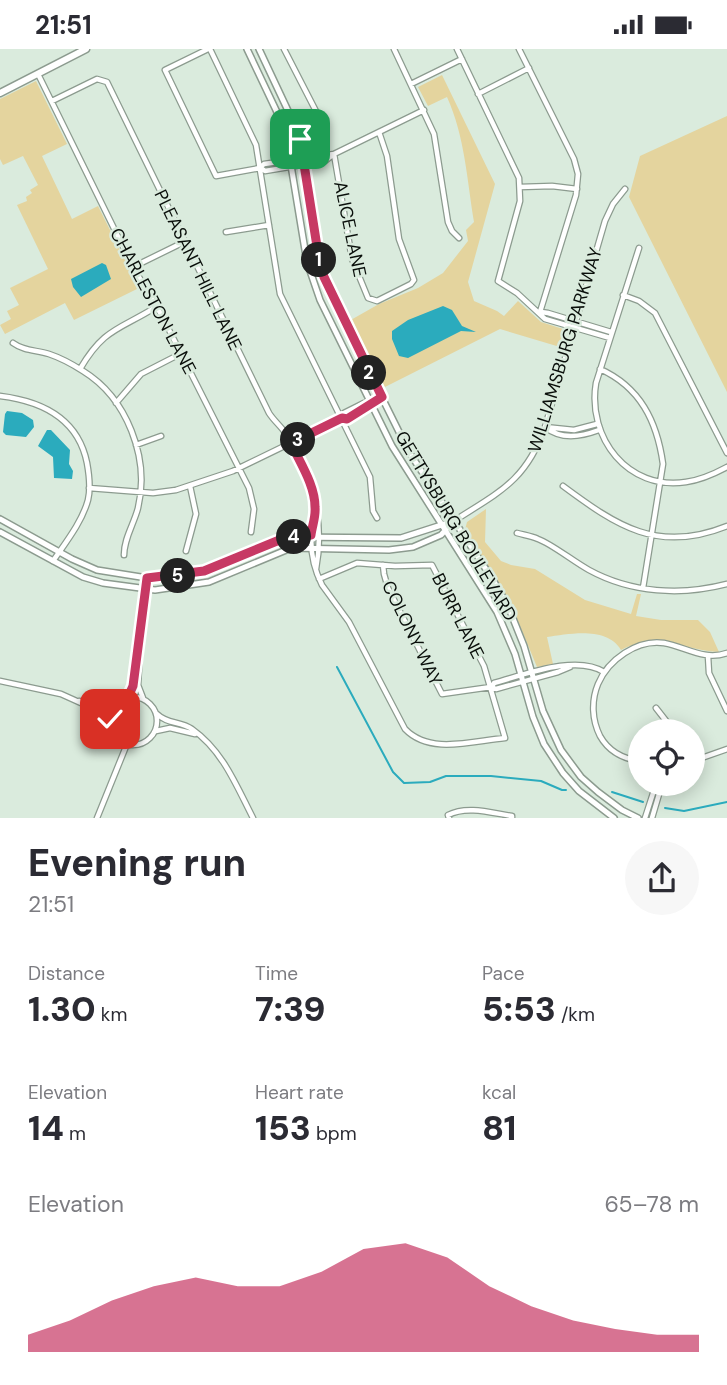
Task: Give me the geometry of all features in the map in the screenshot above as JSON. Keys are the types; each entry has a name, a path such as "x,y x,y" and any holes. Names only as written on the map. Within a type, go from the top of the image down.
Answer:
{"main road":[{"path":"0,93 86,49"}],"street":[{"path":"377,518 373,511 370,477 281,293 260,168 251,132 209,49 165,70 216,176 260,168 265,171 304,162 325,161 334,154 424,110"},
{"name":"GETTYSBURG BOULEVARD","path":"247,49 283,123 306,255 314,285 370,403 392,446 497,612 523,679 539,734 556,763 587,799 614,818"},
{"name":"GETTYSBURG BOULEVARD","path":"260,49 293,118 304,162 324,277 409,452 508,606 522,638 547,721 568,760 597,792 638,818"},
{"path":"284,49 319,117"},
{"path":"394,49 424,110 436,142 448,222 459,238"},
{"path":"457,49 516,171 520,187 520,201 498,281 545,319 610,335"},
{"path":"519,49 577,166 577,189 540,313"},
{"path":"411,84 462,59"},
{"path":"478,94 529,68"},
{"name":"CHARLESTON LANE","path":"38,73 134,267 240,468 253,497 251,532"},
{"name":"PLEASANT HILL LANE","path":"52,101 97,79 107,82 269,413 291,443 314,494 315,536 311,558 319,579 349,622 398,720 408,732 424,742 438,744 505,738"},
{"name":"ALICE LANE","path":"334,154 352,259 362,287 372,301 377,301 414,281 399,239 387,156 379,132"},
{"path":"520,187 552,185 577,189"},
{"name":"WILLIAMSBURG PARKWAY","path":"0,519 97,570 147,578 206,571 277,541 315,536 401,537 444,526 517,478 535,453 605,221 613,204 625,189"},
{"path":"226,232 269,225"},
{"path":"134,267 184,242"},
{"path":"639,248 600,369 594,397 598,427 607,446 622,464 641,476 661,482 695,481 727,467"},
{"path":"623,295 639,301 654,313 727,453"},
{"path":"80,369 90,351 108,333 156,306"},
{"path":"540,313 576,321 610,335"},
{"path":"13,343 21,349 48,353 80,369 99,383 126,419 140,462 140,492 138,507 124,544 124,555"},
{"path":"116,403 134,380 180,354"},
{"path":"600,369 618,377 638,397 661,445 661,482 643,588"},
{"path":"0,397 41,405 66,422 80,441 89,473 88,499 81,517 52,561"},
{"path":"89,488 166,492 190,486 240,468 342,418 347,419 382,397"},
{"path":"545,427 553,434 566,436 584,435 598,427"},
{"path":"136,445 161,436"},
{"path":"186,551 196,514 190,486"},
{"path":"563,486 620,526 653,535 684,537 727,526"},
{"name":"WILLIAMSBURG PARKWAY","path":"0,531 83,577 146,590 209,582 286,550 314,547 389,550 407,548 435,539 444,526"},
{"path":"517,533 540,539 593,572 620,583 676,592 727,584"},
{"name":"BURR LANE","path":"319,579 356,563 432,565 475,646 491,687 505,738"},
{"name":"COLONY WAY","path":"383,565 388,588 442,694 491,687 494,683 523,679 569,667 584,665 604,672"},
{"path":"206,571 209,582"},
{"path":"75,700 107,707 128,697 133,686 147,578"},
{"path":"139,640 139,688 144,699"},
{"path":"628,758 614,752 601,739 598,730 593,706 594,695 604,672 623,653 654,643 663,643 708,656 727,653"},
{"path":"708,656 709,673 727,711"},
{"path":"0,681 61,694 101,712 110,721 115,736 127,744 144,742 155,731 170,728 188,734 195,733"},
{"path":"128,697 144,699 162,720 190,728 217,751 253,818"},
{"path":"110,721 115,705"},
{"path":"656,708 665,719"},
{"path":"155,731 156,714"},
{"path":"97,818 127,744"},
{"path":"705,756 727,748"},
{"path":"645,818 652,796"},
{"path":"652,818 658,796"},
{"path":"449,817 459,811 469,811 512,818"}],"shaded area":[{"path":"442,75 495,184 468,282 474,301 504,316 518,301 541,322 563,329 564,332 560,347 500,329 383,388 349,321 443,273 468,241 466,230 474,222 462,143 447,97 428,106 418,87"},
{"path":"36,81 67,144 42,156 72,219 98,206 139,288 74,320 65,303 5,334 0,325 11,319 7,311 19,305 10,288 48,269 17,205 27,201 26,197 32,193 30,190 38,185 23,156 3,165 0,159 0,99"},
{"path":"727,116 727,392 629,197 640,156"},
{"path":"486,509 485,542 501,561 535,569 585,600 631,614 637,594 641,594 636,616 661,620 698,620 710,632 719,652 658,641 634,644 621,650 607,637 576,633 547,637 553,664 537,667 513,609 465,530 467,522"}],"water":[{"path":"102,263 106,265 111,279 81,297 73,287 71,279"},
{"path":"443,306 452,310 462,326 476,332 461,331 408,358 399,356 392,339 392,331 408,320"},
{"path":"7,411 22,413 33,420 34,427 26,437 6,435 3,432"},
{"path":"47,430 51,430 70,450 72,479 54,478 53,457 38,446"}],"waterway":[{"path":"337,667 393,772 404,783 430,782 446,776 491,776 541,781 566,790"},
{"path":"612,792 643,802"},
{"path":"665,808 684,811 727,802"}],"route":[{"path":"110,719 113,708 132,691 147,578 204,571 277,541 311,535 316,510 314,494 291,443 342,418 347,419 382,397 324,277 300,139"}]}
